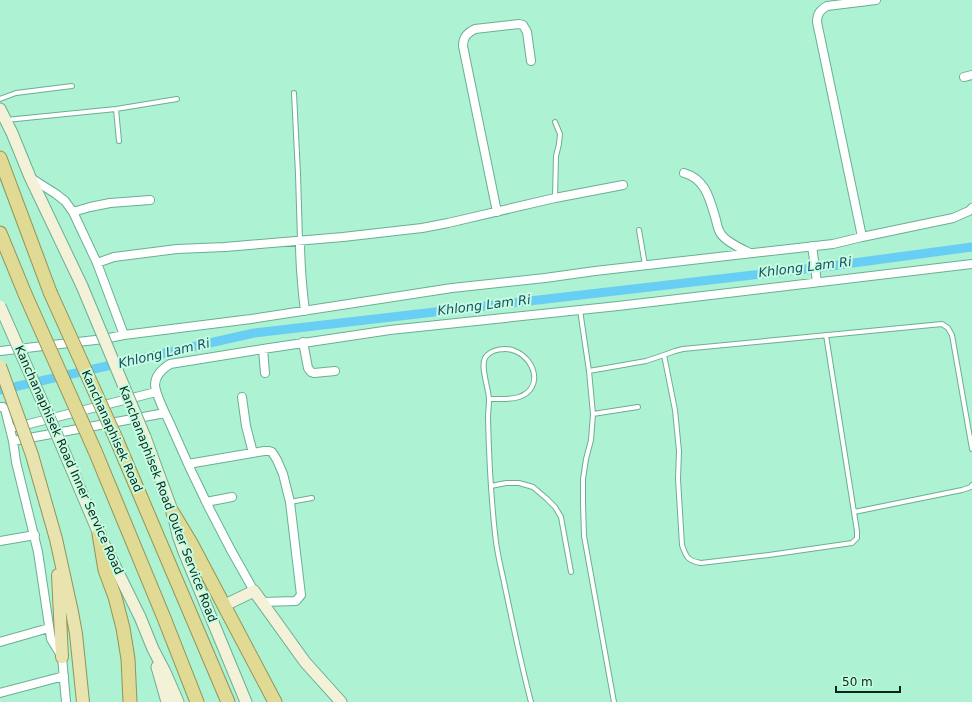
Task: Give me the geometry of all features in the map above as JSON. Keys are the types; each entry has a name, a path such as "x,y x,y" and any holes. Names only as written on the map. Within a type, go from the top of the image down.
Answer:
{"highway":[{"name":"Kanchanaphisek Road","path":"0,158 50,292 117,441 228,702"},
{"name":"Kanchanaphisek Road","path":"0,233 25,294 95,451 197,702"},
{"path":"173,513 225,605 275,702"},
{"path":"99,534 105,570 115,597 123,628 128,659 130,702"}],"main road":[{"name":"Kanchanaphisek Road Outer Service Road","path":"0,109 12,133 30,177 82,286 145,437 173,513 184,552 246,702"},
{"name":"Kanchanaphisek Road Inner Service Road","path":"0,306 99,534 140,618 178,702"},
{"path":"0,366 32,455 56,539 76,634 83,702"},
{"path":"56,539 62,657"},
{"path":"225,605 254,591 305,662 341,702"},
{"path":"154,649 158,672 167,702"}],"street":[{"path":"862,237 817,22 817,15 821,9 827,6 876,0"},
{"path":"497,212 463,40 469,32 475,29 520,24 523,25 527,32 531,61"},
{"path":"684,173 691,175 703,186 708,196 721,236 732,244 750,253"},
{"path":"30,177 65,201 73,212 97,263 127,334"},
{"path":"97,263 125,255 177,249 225,247 422,228 555,198 623,185"},
{"path":"73,212 110,203 150,200"},
{"path":"0,351 104,339 127,334 306,311 452,288 750,253 813,250 862,237 953,218 969,211 972,208"},
{"path":"300,240 301,276 306,311"},
{"path":"813,250 817,280"},
{"path":"254,591 222,535 156,392 155,380 158,374 170,364 303,342 390,330 618,306 817,280 972,264"},
{"path":"303,342 308,368 311,372 335,371"},
{"path":"263,349 265,373"},
{"path":"11,428 156,392"},
{"path":"242,397 246,426 253,452"},
{"path":"0,407 6,409 11,428 16,462 35,535 51,639 62,657 66,702"},
{"path":"13,440 165,412"},
{"path":"188,464 268,450 274,454 278,460 290,502 301,595 296,601 261,602"},
{"path":"206,502 232,497"},
{"path":"0,541 35,535"},
{"path":"0,642 49,628"},
{"path":"0,693 64,676"}],"lane":[{"path":"0,99 16,93 72,86"},
{"path":"294,93 300,240"},
{"path":"6,120 116,109 177,99"},
{"path":"116,109 118,141"},
{"path":"555,122 560,134 556,156 555,198"},
{"path":"639,230 645,266"},
{"path":"580,310 589,370 593,414 591,440 583,479 584,536 614,702"},
{"path":"589,370 646,362 683,349 942,324 948,328 952,335 972,449"},
{"path":"664,355 675,410 679,451 678,479 682,545 688,559 693,562 701,563 769,555 852,543 857,538 826,335"},
{"path":"489,399 504,400 520,397 533,386 535,378 530,364 525,358 514,350 501,349 488,354 484,359 484,372 489,399 488,416 491,486 496,543 519,655 531,702"},
{"path":"593,414 638,407"},
{"path":"491,486 518,482 533,487 555,507 561,517 571,572"},
{"path":"854,512 962,490 971,487 972,485"},
{"path":"290,502 312,498"}],"waterway":[{"name":"Khlong Lam Ri","path":"0,390 254,333 831,266 972,247"}]}
